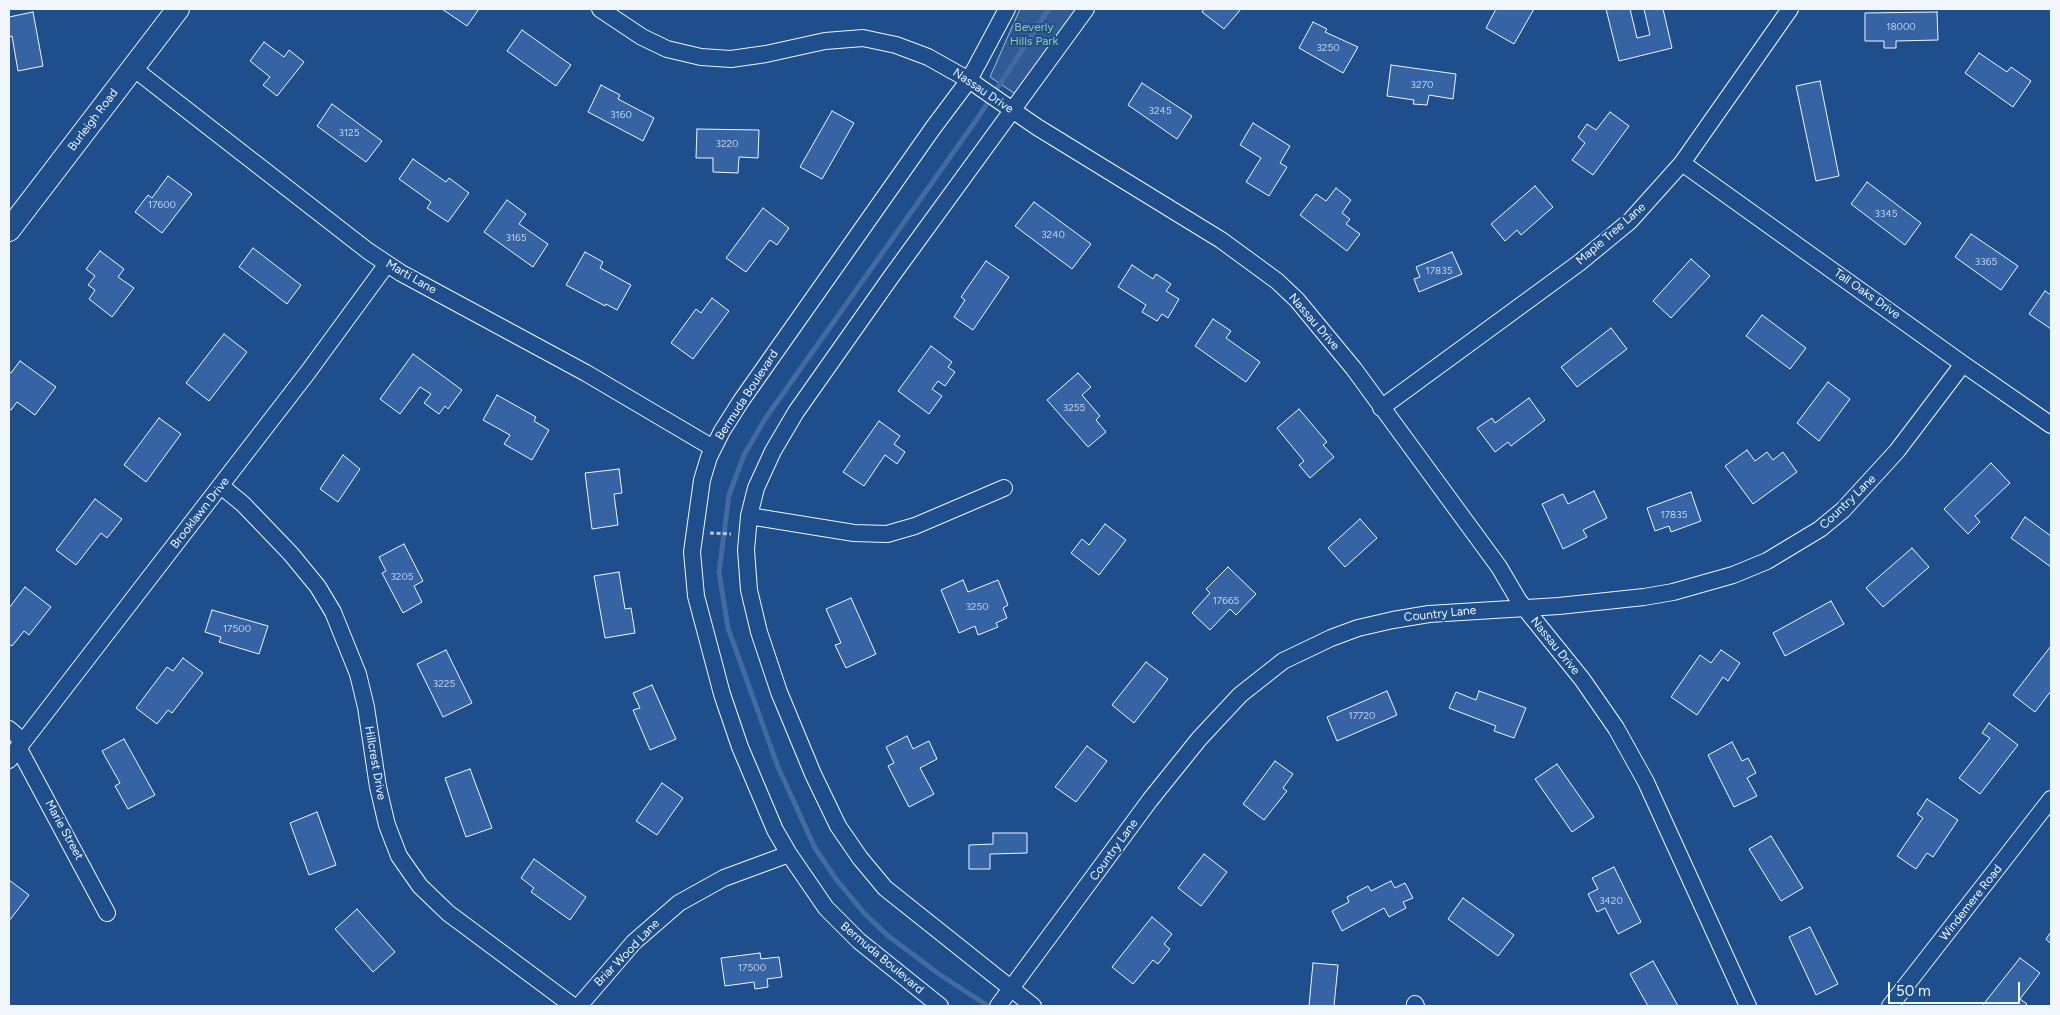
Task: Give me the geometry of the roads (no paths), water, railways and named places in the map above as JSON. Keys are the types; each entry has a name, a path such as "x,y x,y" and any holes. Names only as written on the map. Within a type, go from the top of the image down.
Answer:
{"street":[{"name":"Burleigh Road","path":"9,230 178,9"},
{"name":"Nassau Drive","path":"600,9 642,37 667,49 701,57 731,58 766,54 825,41 863,38 896,45 928,57 969,80 1008,107 1221,240 1278,281 1317,323 1381,408 1498,567 1525,608 1582,680 1624,743 1646,782 1748,1006"},
{"name":"Bermuda Boulevard","path":"940,1006 859,941 826,908 775,830 740,746 722,694 696,596 692,552 696,510 702,480 713,448 746,393 932,128 969,80 1007,9"},
{"path":"1033,1006 885,888 860,858 838,826 812,774 759,632 749,590 746,550 749,516 756,488 773,452 796,412 1008,107 1086,9"},
{"name":"Maple Tree Lane","path":"1381,408 1579,263 1630,220 1682,163 1790,9"},
{"name":"Marti Lane","path":"133,68 387,264 586,373 713,448"},
{"name":"Tall Oaks Drive","path":"1682,163 1963,364 2051,424"},
{"name":"Brooklawn Drive","path":"17,750 221,486 387,264"},
{"name":"Country Lane","path":"999,1005 1175,769 1219,716 1264,674 1301,651 1358,628 1428,614 1525,608 1644,597 1673,592 1734,574 1767,561 1820,529 1843,510 1897,451 1963,364"},
{"name":"Hillcrest Drive","path":"221,486 243,504 291,554 318,587 333,612 358,674 366,707 378,788 387,825 399,856 420,886 448,913 573,1006"},
{"path":"749,516 854,533 887,534 915,526 947,510 1004,488"},
{"name":"Marie Street","path":"9,729 17,750 107,914"},
{"name":"Windemere Road","path":"1890,1006 2051,799"},
{"name":"Briar Wood Lane","path":"579,1006 634,942 679,902 724,878 789,854"}],"waterway":[{"path":"988,1006 939,974 887,935 864,913 836,879 815,848 778,767 728,628 719,572 729,495 744,455 765,419 977,119 1049,9"}],"park label":[{"name":"Beverly Hills Park","path":"1034,34"}]}
